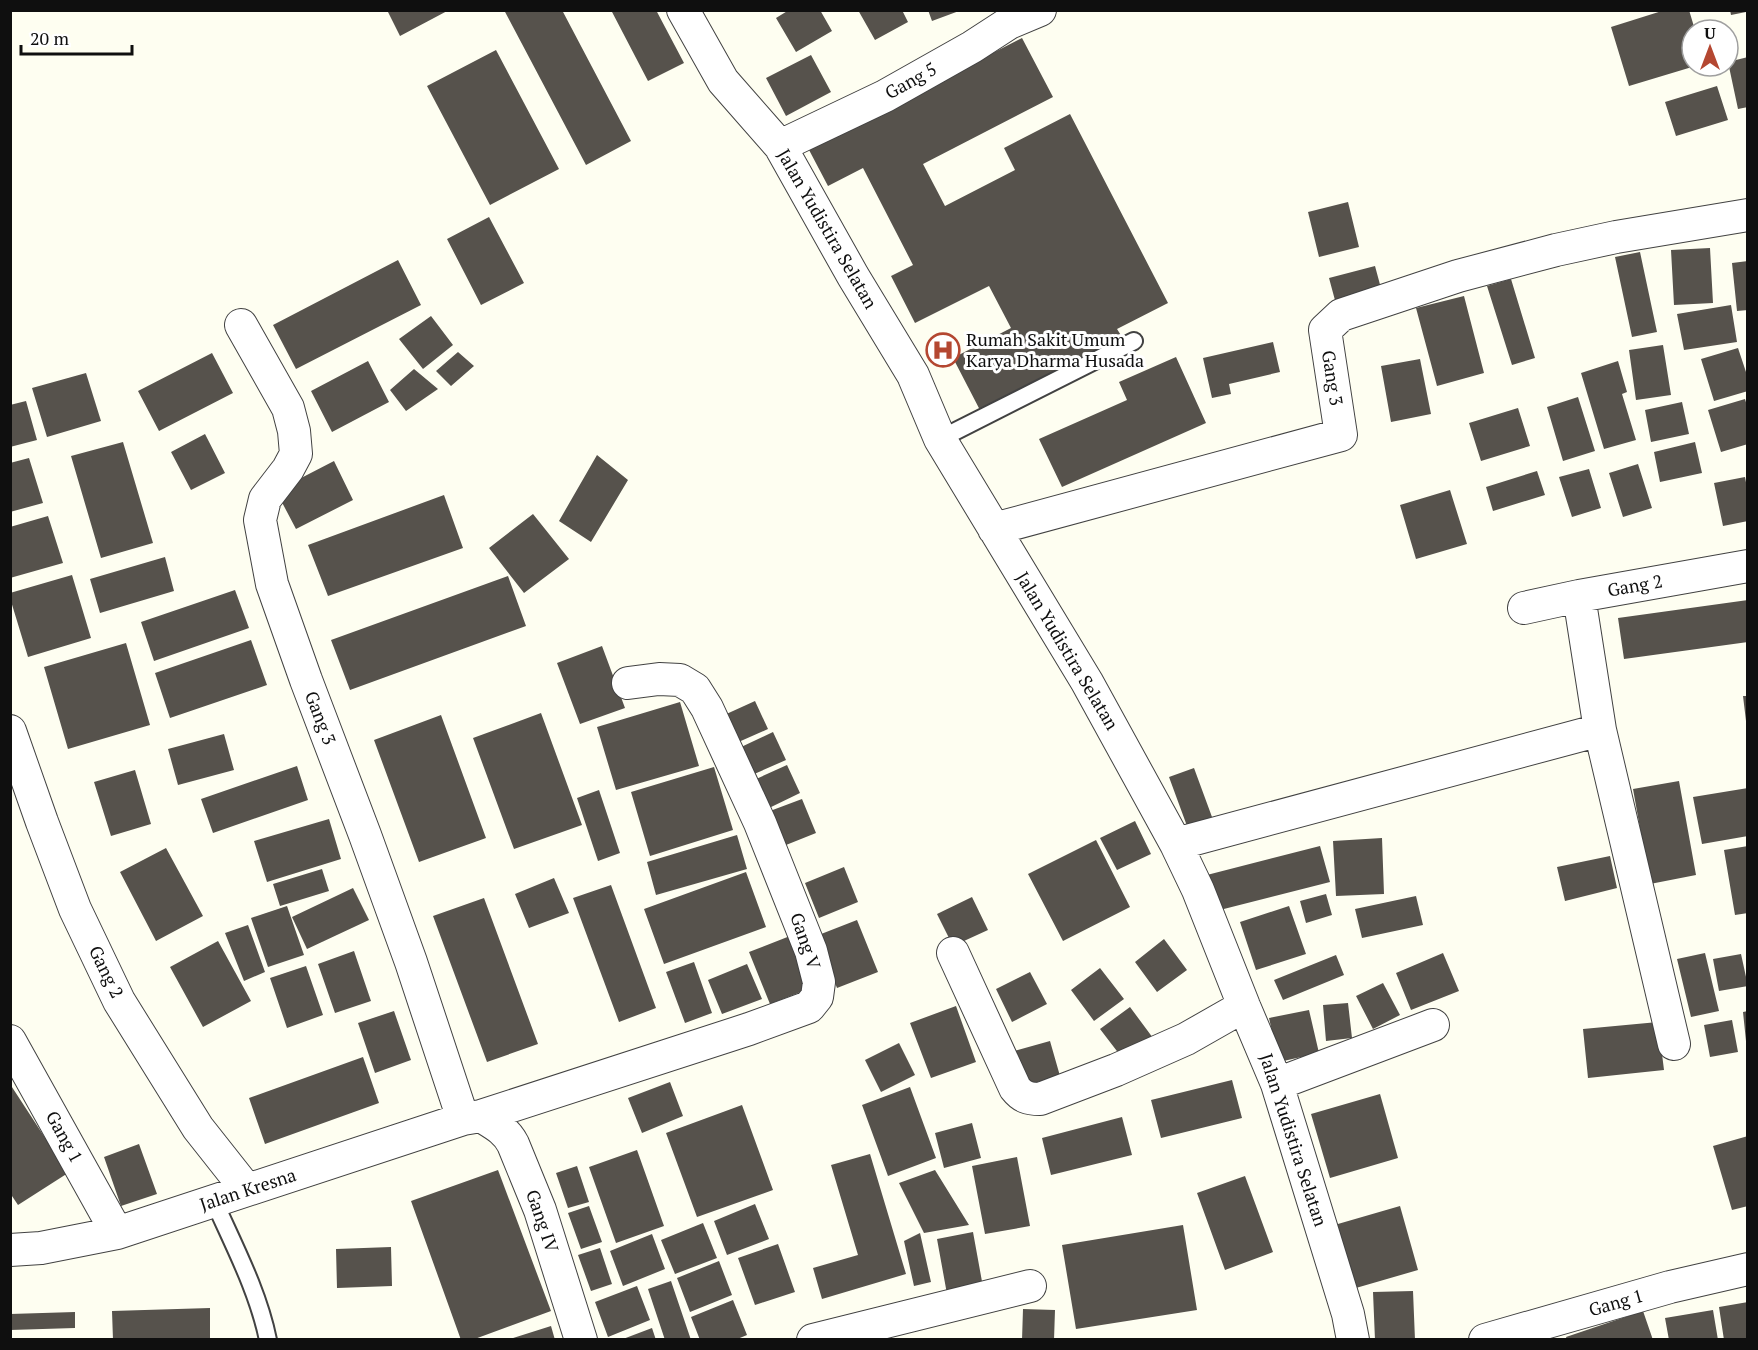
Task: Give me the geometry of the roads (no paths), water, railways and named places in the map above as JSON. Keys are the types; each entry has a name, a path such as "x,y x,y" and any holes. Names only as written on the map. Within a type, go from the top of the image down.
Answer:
{"street":[{"name":"Jalan Yudistira Selatan","path":"683,10 723,81 780,146 852,276 913,375 940,439 1087,682 1176,844 1198,890 1277,1084 1348,1314 1353,1340"},
{"name":"Gang 5","path":"780,146 885,96 972,47 1009,23 1040,10"},
{"name":"Gang 3","path":"994,529 1341,435 1325,330 1341,315 1458,276 1556,250 1748,215"},
{"name":"Gang 3","path":"241,325 288,408 294,431 296,454 266,499 260,520 272,584 411,962 472,1117"},
{"name":"Gang 2","path":"1524,608 1748,566"},
{"path":"1579,596 1600,730 1674,1044"},
{"name":"Gang V","path":"472,1117 777,1019 809,1007 818,997 819,982 803,930 760,823 707,708 695,689 680,680 659,679 628,683"},
{"path":"1176,844 1600,730"},
{"name":"Gang 2","path":"10,731 75,909 118,1000 198,1128 247,1190"},
{"path":"953,953 1015,1088 1020,1095 1028,1099 1040,1099 1116,1070 1186,1039 1244,1006"},
{"path":"1277,1084 1433,1025"},
{"name":"Gang 1","path":"10,1041 117,1233"},
{"name":"Jalan Kresna","path":"10,1250 41,1248 117,1233 472,1117"},
{"name":"Gang IV","path":"472,1117 501,1129 513,1144 540,1210 581,1340"},
{"name":"Gang 1","path":"1485,1340 1670,1287 1748,1269"},
{"path":"813,1340 1030,1286"}],"lane":[{"path":"940,439 1134,341"},
{"path":"214,1201 249,1278 268,1340"}],"place":[{"name":"Rumah Sakit Umum Karya Dharma Husada","path":"943,350"}]}
